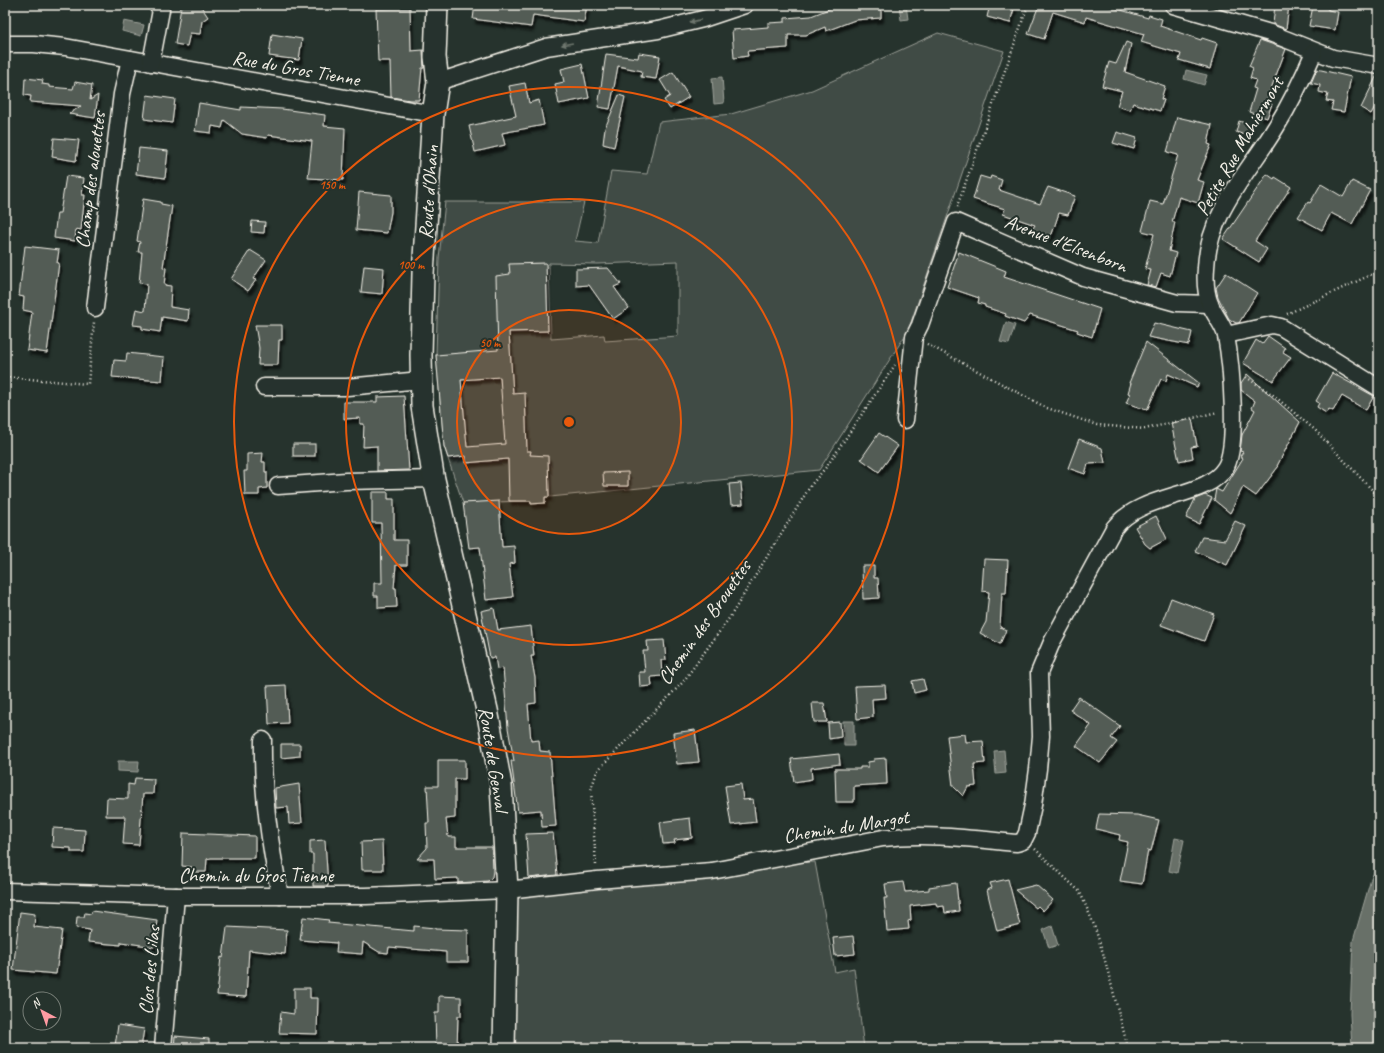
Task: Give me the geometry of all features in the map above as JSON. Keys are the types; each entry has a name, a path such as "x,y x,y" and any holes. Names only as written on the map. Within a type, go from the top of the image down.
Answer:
{"main road":[{"name":"Route d'Ohain","path":"434,477 422,406 421,380 423,274 433,114 438,82 435,57 437,5"},
{"name":"Route de Genval","path":"434,477 495,749 501,785 507,890 504,1048"}],"street":[{"path":"438,82 546,47 658,30 703,19 745,5"},
{"path":"1174,5 1270,32 1314,52 1333,58 1379,66"},
{"path":"152,63 163,7"},
{"name":"Rue du Gros Tienne","path":"5,44 34,44 65,47 433,114"},
{"name":"Petite Rue Mahiermont","path":"1023,840 1027,832 1033,805 1038,769 1041,736 1039,673 1052,642 1114,528 1120,520 1130,512 1146,504 1202,486 1218,476 1229,461 1232,442 1233,409 1226,335 1210,304 1206,285 1208,251 1216,225 1235,188 1290,104 1314,52"},
{"name":"Champ des alouettes","path":"95,308 122,94 130,59"},
{"path":"904,420 914,337 920,325 956,222"},
{"name":"Avenue d'Elsenborn","path":"956,222 1083,277 1178,303 1210,304"},
{"path":"1226,335 1272,325 1281,327 1379,388"},
{"path":"264,388 347,387 421,380"},
{"path":"278,486 434,477"},
{"path":"263,740 265,797 271,848 280,896"},
{"name":"Chemin du Margot","path":"507,890 597,880 712,871 904,835 924,835 1017,843 1023,840"},
{"name":"Chemin du Gros Tienne","path":"5,891 176,896 366,896 507,890"},
{"name":"Clos des Lilas","path":"163,1048 176,896"}],"path":[{"path":"956,222 957,208 1028,5"},
{"path":"1272,325 1288,314 1379,271"},
{"path":"5,377 88,384 95,308"},
{"path":"914,337 1047,408 1097,425 1145,429 1233,409"},
{"name":"Chemin des Brouettes","path":"597,880 591,790 597,771 683,682 730,617 811,485 826,466 897,362"},
{"path":"1229,366 1273,395 1315,430 1379,497"},
{"path":"1023,840 1043,856 1080,892 1094,925 1103,953 1128,1048"}],"shaded area":[{"path":"899,5 906,5 908,19 901,20"},
{"path":"124,21 144,25 141,36 122,31"},
{"path":"938,33 1004,51 908,331 819,470 550,497 528,497 527,501 463,503 444,447 436,355 439,258 445,202 584,202 575,241 598,243 611,171 647,174 659,122 731,114 812,90","holes":["678,261 678,336 605,341 604,335 551,339 549,263 597,264"]},
{"path":"1186,70 1207,75 1204,85 1184,79"},
{"path":"722,77 724,103 714,104 712,78"},
{"path":"1006,322 1015,325 1009,344 1000,342"},
{"path":"843,721 854,721 854,746 844,746"},
{"path":"1004,750 1006,773 996,774 994,751"},
{"path":"118,761 139,761 138,772 118,771"},
{"path":"1175,838 1184,840 1177,873 1169,871"},
{"path":"1379,861 1379,1048 1352,1048 1350,1014 1353,941 1371,879"},
{"path":"815,862 835,972 854,968 864,1048 512,1048 512,888 723,866"},
{"path":"1052,926 1058,945 1049,948 1043,930"}],"building":[{"path":"185,5 200,5 208,17 202,21 200,34 190,33 187,46 175,44 181,7"},
{"path":"475,5 587,5 584,22 533,15 531,27 473,19"},
{"path":"839,5 881,5 881,18 855,20 826,31 825,27 806,35 788,35 788,48 747,51 748,56 734,58 732,30 768,27 768,23 785,22 785,18 811,16"},
{"path":"990,5 1015,5 1010,23 987,17"},
{"path":"1039,5 1104,5 1148,18 1149,15 1162,19 1160,26 1201,40 1202,38 1217,43 1210,69 1179,60 1181,54 1141,42 1144,34 1086,17 1085,22 1053,12 1044,39 1028,34"},
{"path":"1275,5 1289,5 1286,29 1273,24"},
{"path":"1320,5 1327,5 1328,10 1338,12 1335,30 1309,26 1313,6 1319,8"},
{"path":"410,8 411,51 423,50 424,68 422,68 419,100 391,97 390,61 378,61 376,9"},
{"path":"272,34 302,39 299,60 269,56"},
{"path":"1260,40 1286,49 1266,102 1272,104 1267,118 1249,112 1256,89 1253,88 1256,80 1250,78 1253,68 1249,66"},
{"path":"1126,42 1131,44 1125,72 1165,86 1161,99 1164,100 1160,111 1133,103 1130,110 1117,106 1122,91 1102,86 1109,62 1116,64"},
{"path":"639,53 660,56 656,79 641,77 642,71 618,66 610,109 598,107 606,54 638,58"},
{"path":"582,64 589,98 559,104 555,84 564,82 561,69"},
{"path":"1317,69 1351,77 1344,112 1331,110 1333,102 1326,101 1328,94 1319,92 1320,85 1311,83"},
{"path":"673,72 689,97 670,109 664,100 670,96 660,80"},
{"path":"1377,75 1379,75 1379,99 1371,114 1361,108"},
{"path":"25,78 43,80 42,84 49,85 49,87 73,89 75,82 92,85 90,100 98,95 95,118 69,114 81,106 30,102 31,96 24,95"},
{"path":"525,83 529,103 539,100 544,125 502,133 505,145 475,152 469,126 516,116 509,86"},
{"path":"147,95 175,99 172,123 144,119"},
{"path":"619,95 625,97 614,147 603,144 605,128"},
{"path":"199,103 241,110 241,107 282,109 325,115 324,126 345,128 343,180 308,178 312,141 268,135 267,138 242,134 224,120 222,128 212,126 211,133 195,131"},
{"path":"1177,117 1212,125 1208,144 1211,145 1197,180 1204,182 1198,203 1179,197 1172,222 1175,222 1169,251 1176,253 1170,276 1161,273 1156,287 1147,285 1151,270 1145,269 1154,234 1142,231 1150,201 1163,204 1178,155 1167,152"},
{"path":"1239,121 1251,125 1248,136 1236,132"},
{"path":"1117,132 1137,138 1134,149 1113,143"},
{"path":"54,138 79,140 76,161 52,157"},
{"path":"139,148 168,151 165,178 136,174"},
{"path":"1267,174 1291,187 1255,241 1267,249 1259,262 1223,239"},
{"path":"66,176 84,178 82,195 85,195 81,230 76,229 75,241 54,238 57,213 60,213"},
{"path":"980,176 990,179 991,176 1002,180 999,190 1040,204 1048,187 1075,196 1068,215 1059,213 1052,234 1047,237 1036,233 1033,228 1035,225 1003,214 1005,209 973,199"},
{"path":"1352,181 1370,190 1352,224 1331,213 1322,230 1298,217 1308,202 1310,203 1321,184 1343,197"},
{"path":"359,192 391,195 391,212 387,233 356,230"},
{"path":"143,199 161,202 161,204 172,206 163,267 166,268 164,285 171,286 170,307 189,310 188,321 162,317 160,332 142,329 142,326 133,325 136,309 145,311 147,284 139,283 142,252 138,252 140,242 137,241"},
{"path":"252,221 265,222 264,233 251,232"},
{"path":"25,246 59,250 57,263 59,263 47,353 27,350 32,312 23,310 24,297 19,296"},
{"path":"250,250 266,260 253,279 256,280 248,291 231,279"},
{"path":"959,252 1006,271 1004,277 1100,309 1092,337 1077,332 1078,330 1030,315 1024,323 1005,316 1006,314 985,307 985,305 978,303 979,298 947,287"},
{"path":"546,263 548,331 509,332 513,394 525,393 527,451 531,451 530,455 548,456 549,497 545,497 545,503 531,504 531,501 509,501 508,459 466,463 466,456 448,458 444,446 436,355 498,350 496,276 510,274 509,264","holes":["500,377 505,444 467,447 461,380"]},
{"path":"364,266 384,268 382,294 361,292"},
{"path":"608,268 621,284 614,287 629,308 613,319 589,285 576,286 576,269"},
{"path":"1226,273 1257,293 1239,323 1229,319 1218,297 1216,288"},
{"path":"1154,323 1192,332 1189,345 1148,337"},
{"path":"255,325 282,325 282,340 279,340 278,365 258,365 259,348"},
{"path":"1268,336 1285,348 1283,352 1291,357 1273,381 1243,363 1256,340 1262,344"},
{"path":"1146,342 1199,383 1197,387 1168,374 1166,381 1161,379 1147,410 1126,403 1130,394 1128,393 1131,383 1129,383"},
{"path":"127,353 164,357 162,381 112,377 114,360 126,361"},
{"path":"1332,373 1374,396 1366,410 1342,396 1333,411 1329,409 1326,413 1317,407 1319,403 1316,401"},
{"path":"1247,374 1300,422 1277,466 1278,467 1256,496 1243,487 1230,513 1214,500 1216,489 1222,492 1243,458 1240,456 1243,452 1240,451 1242,435 1255,410 1252,408 1255,401 1241,390 1241,383"},
{"path":"404,396 409,470 377,471 377,446 363,447 364,424 360,424 360,418 344,419 344,402 377,402 377,397"},
{"path":"1192,419 1197,446 1191,447 1193,458 1179,461 1171,423"},
{"path":"879,433 898,446 879,472 861,459"},
{"path":"1079,439 1102,448 1105,463 1088,464 1085,474 1068,468"},
{"path":"293,444 315,444 315,456 293,456"},
{"path":"263,453 262,462 265,462 265,472 267,472 267,488 259,489 259,495 245,495 244,471 247,471 247,454"},
{"path":"628,472 628,486 604,486 603,473"},
{"path":"741,483 743,504 731,505 729,484"},
{"path":"372,492 388,492 388,499 394,499 394,540 407,540 407,565 396,565 394,588 396,588 397,607 378,608 378,596 374,596 374,583 382,583 381,523 372,523"},
{"path":"1205,495 1212,498 1199,524 1186,518 1195,499"},
{"path":"499,501 502,547 514,546 515,563 509,564 513,597 486,600 480,547 469,548 463,503"},
{"path":"1156,516 1167,539 1150,548 1145,544 1135,527"},
{"path":"1235,521 1246,526 1227,565 1195,551 1202,537 1225,540"},
{"path":"984,559 1008,560 1006,593 1002,593 1000,627 1006,630 1000,644 980,633 986,622 989,592 982,591"},
{"path":"862,566 874,566 874,578 878,578 879,598 863,599"},
{"path":"1171,598 1214,614 1204,641 1161,625"},
{"path":"494,608 498,630 531,626 534,656 531,656 535,678 536,703 528,704 531,741 539,740 540,751 550,752 556,826 542,827 541,810 518,812 511,761 514,761 508,728 503,668 497,669 495,657 490,658 481,611"},
{"path":"664,640 666,660 661,660 662,676 651,677 652,686 640,687 639,672 645,672 643,651 648,651 647,641"},
{"path":"923,679 926,690 914,693 912,681"},
{"path":"286,685 288,723 269,724 267,686"},
{"path":"885,685 886,698 872,699 873,717 857,719 855,686"},
{"path":"1079,697 1120,726 1111,738 1117,742 1100,763 1076,746 1091,725 1070,710"},
{"path":"812,703 824,703 827,722 814,722"},
{"path":"840,722 841,737 829,739 828,723"},
{"path":"695,730 699,762 677,764 673,733"},
{"path":"965,734 966,742 983,741 985,763 974,764 976,786 968,787 963,796 953,786 947,736"},
{"path":"281,744 300,744 300,756 281,758"},
{"path":"839,754 840,764 811,768 812,779 794,782 791,759"},
{"path":"886,758 887,784 854,786 854,802 836,802 835,769 860,769 860,767 868,767 868,762 874,761 874,759"},
{"path":"438,760 465,760 465,779 455,779 455,818 446,819 448,837 456,837 456,847 492,847 493,871 492,877 488,881 458,883 458,878 435,879 434,859 417,859 427,848 426,823 429,823 427,786 438,786"},
{"path":"135,778 154,779 153,794 143,794 139,845 123,844 125,816 106,816 107,798 128,799 128,784 134,785"},
{"path":"299,784 302,823 289,824 288,807 276,808 275,788"},
{"path":"741,784 743,800 753,799 756,822 731,825 725,786"},
{"path":"1099,814 1137,815 1159,820 1151,851 1148,850 1142,884 1120,881 1128,842 1119,840 1120,835 1096,829"},
{"path":"690,818 692,838 674,840 675,843 663,844 660,822"},
{"path":"53,828 85,830 84,852 71,852 71,848 52,847"},
{"path":"183,833 255,836 255,858 211,858 207,859 206,872 193,872 192,867 182,866"},
{"path":"553,833 557,875 529,878 526,834"},
{"path":"325,840 328,886 313,886 313,854 310,854 310,841"},
{"path":"382,841 383,870 362,870 361,842"},
{"path":"1008,879 1020,925 997,931 987,890 992,888 990,883"},
{"path":"903,882 905,892 929,890 929,887 956,883 959,911 945,913 944,906 937,907 936,903 910,906 911,920 908,921 909,929 887,931 884,898 887,898 885,884"},
{"path":"1036,885 1053,900 1043,911 1038,906 1036,908 1015,890"},
{"path":"92,911 157,920 154,947 121,942 121,945 88,942 90,930 76,928 77,917 84,917 85,913 91,914"},
{"path":"20,912 35,914 34,927 62,930 56,974 13,970"},
{"path":"303,917 329,920 328,923 414,931 414,926 435,929 468,930 468,962 446,962 446,952 389,947 388,953 379,952 363,942 362,954 336,952 337,943 300,940"},
{"path":"227,927 287,930 285,954 249,950 246,997 217,995 221,957 223,958"},
{"path":"853,936 855,954 835,956 833,938"},
{"path":"294,988 310,988 310,998 318,998 317,1034 279,1033 281,1012 294,1014"},
{"path":"439,996 461,997 461,1016 458,1016 457,1048 436,1048 435,1013 439,1013"},
{"path":"118,1025 144,1029 141,1048 115,1046"},
{"path":"175,1036 209,1039 209,1048 174,1048"}]}
